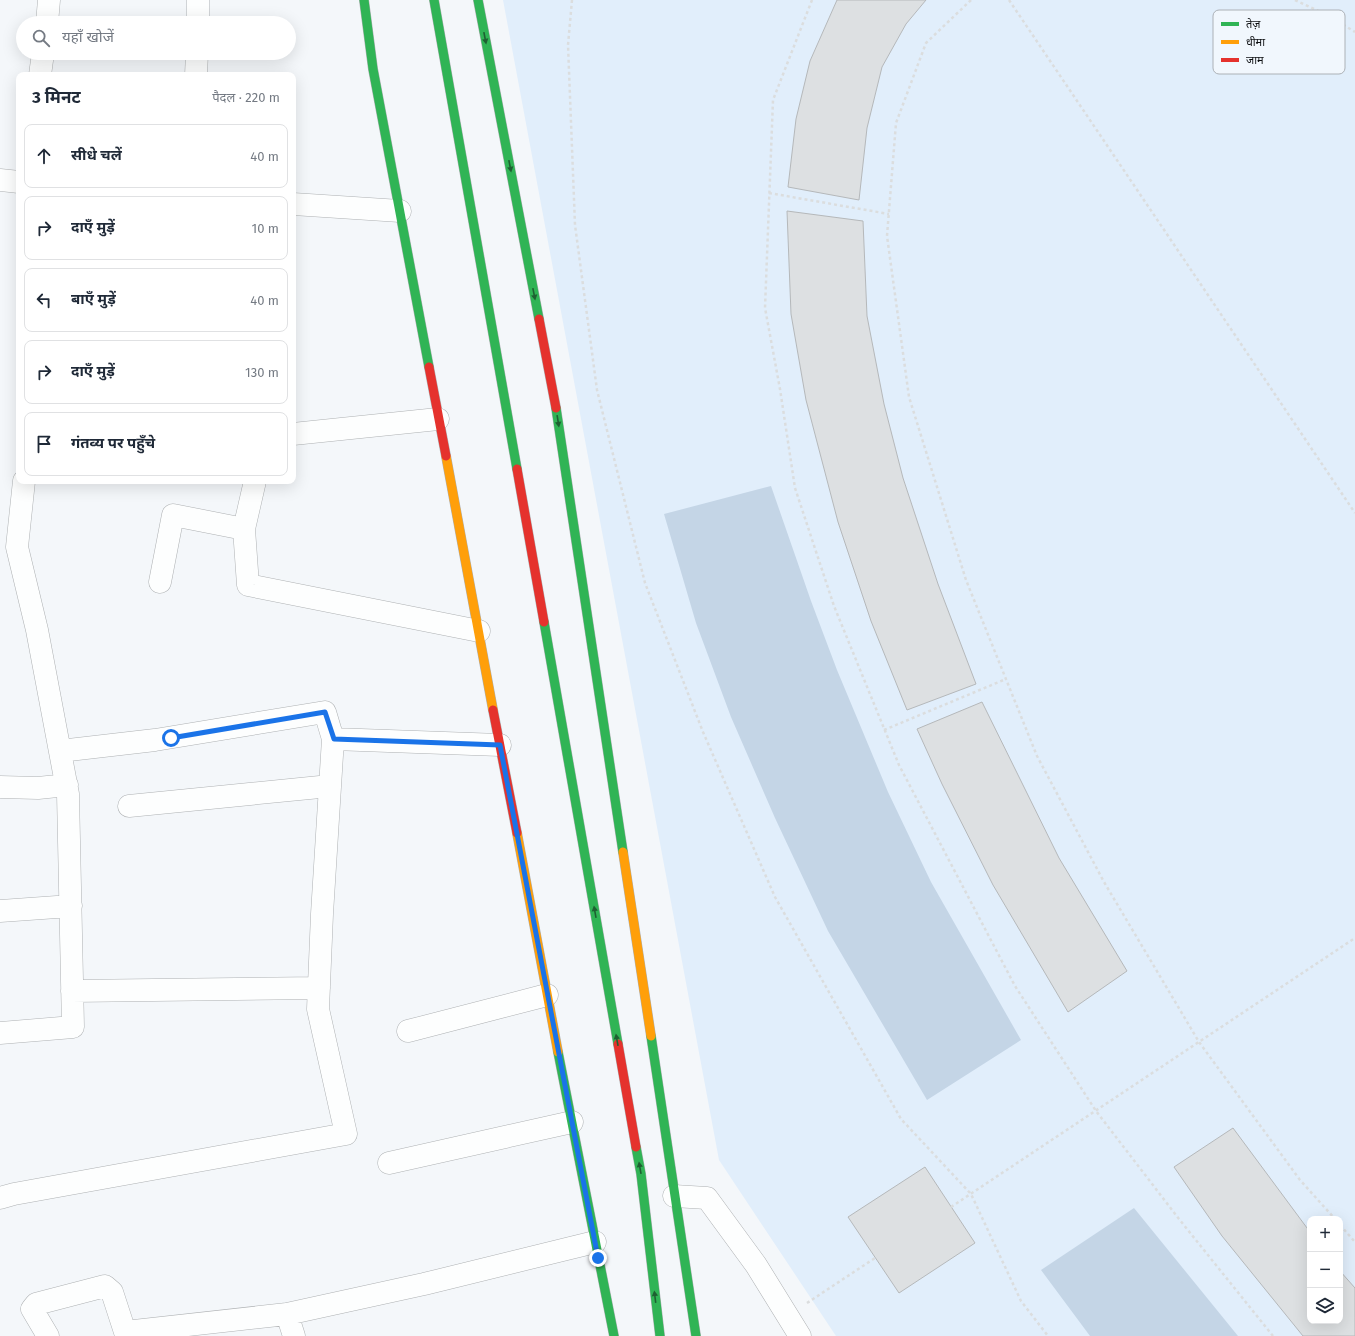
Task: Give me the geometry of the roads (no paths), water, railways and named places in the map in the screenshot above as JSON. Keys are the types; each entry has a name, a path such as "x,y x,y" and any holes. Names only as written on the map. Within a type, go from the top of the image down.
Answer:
{"street":[{"path":"48,16 49,0"},
{"path":"198,0 198,16"},
{"path":"364,0 373,69 438,419 547,995 614,1336"},
{"path":"434,0 641,1174 660,1336"},
{"path":"478,0 557,414 696,1336"},
{"path":"40,72 42,60"},
{"path":"196,60 196,72"},
{"path":"0,180 16,182"},
{"path":"296,204 400,211"},
{"path":"296,434 438,419"},
{"path":"0,1034 73,1027 68,794 37,630 17,547 24,484"},
{"path":"254,484 244,529 248,585 479,631"},
{"path":"160,582 173,515 244,529"},
{"path":"0,1198 14,1194 346,1134 318,1009 322,914 334,739 325,712 155,740 60,751"},
{"path":"334,739 500,745"},
{"path":"0,787 38,788 67,785"},
{"path":"130,806 330,786"},
{"path":"0,911 71,906"},
{"path":"72,991 319,988"},
{"path":"408,1031 547,995"},
{"path":"389,1163 572,1122"},
{"path":"674,1196 707,1198 756,1265 800,1336"},
{"path":"48,1336 32,1309 36,1304 105,1286 112,1292 125,1332 287,1314 424,1284 595,1242"},
{"path":"287,1314 294,1336"}],"water":[{"path":"771,486 837,670 888,792 931,882 1021,1040 927,1100 828,931 775,818 731,717 696,623 664,514"},
{"path":"1134,1208 1238,1336 1090,1336 1041,1270"}]}
